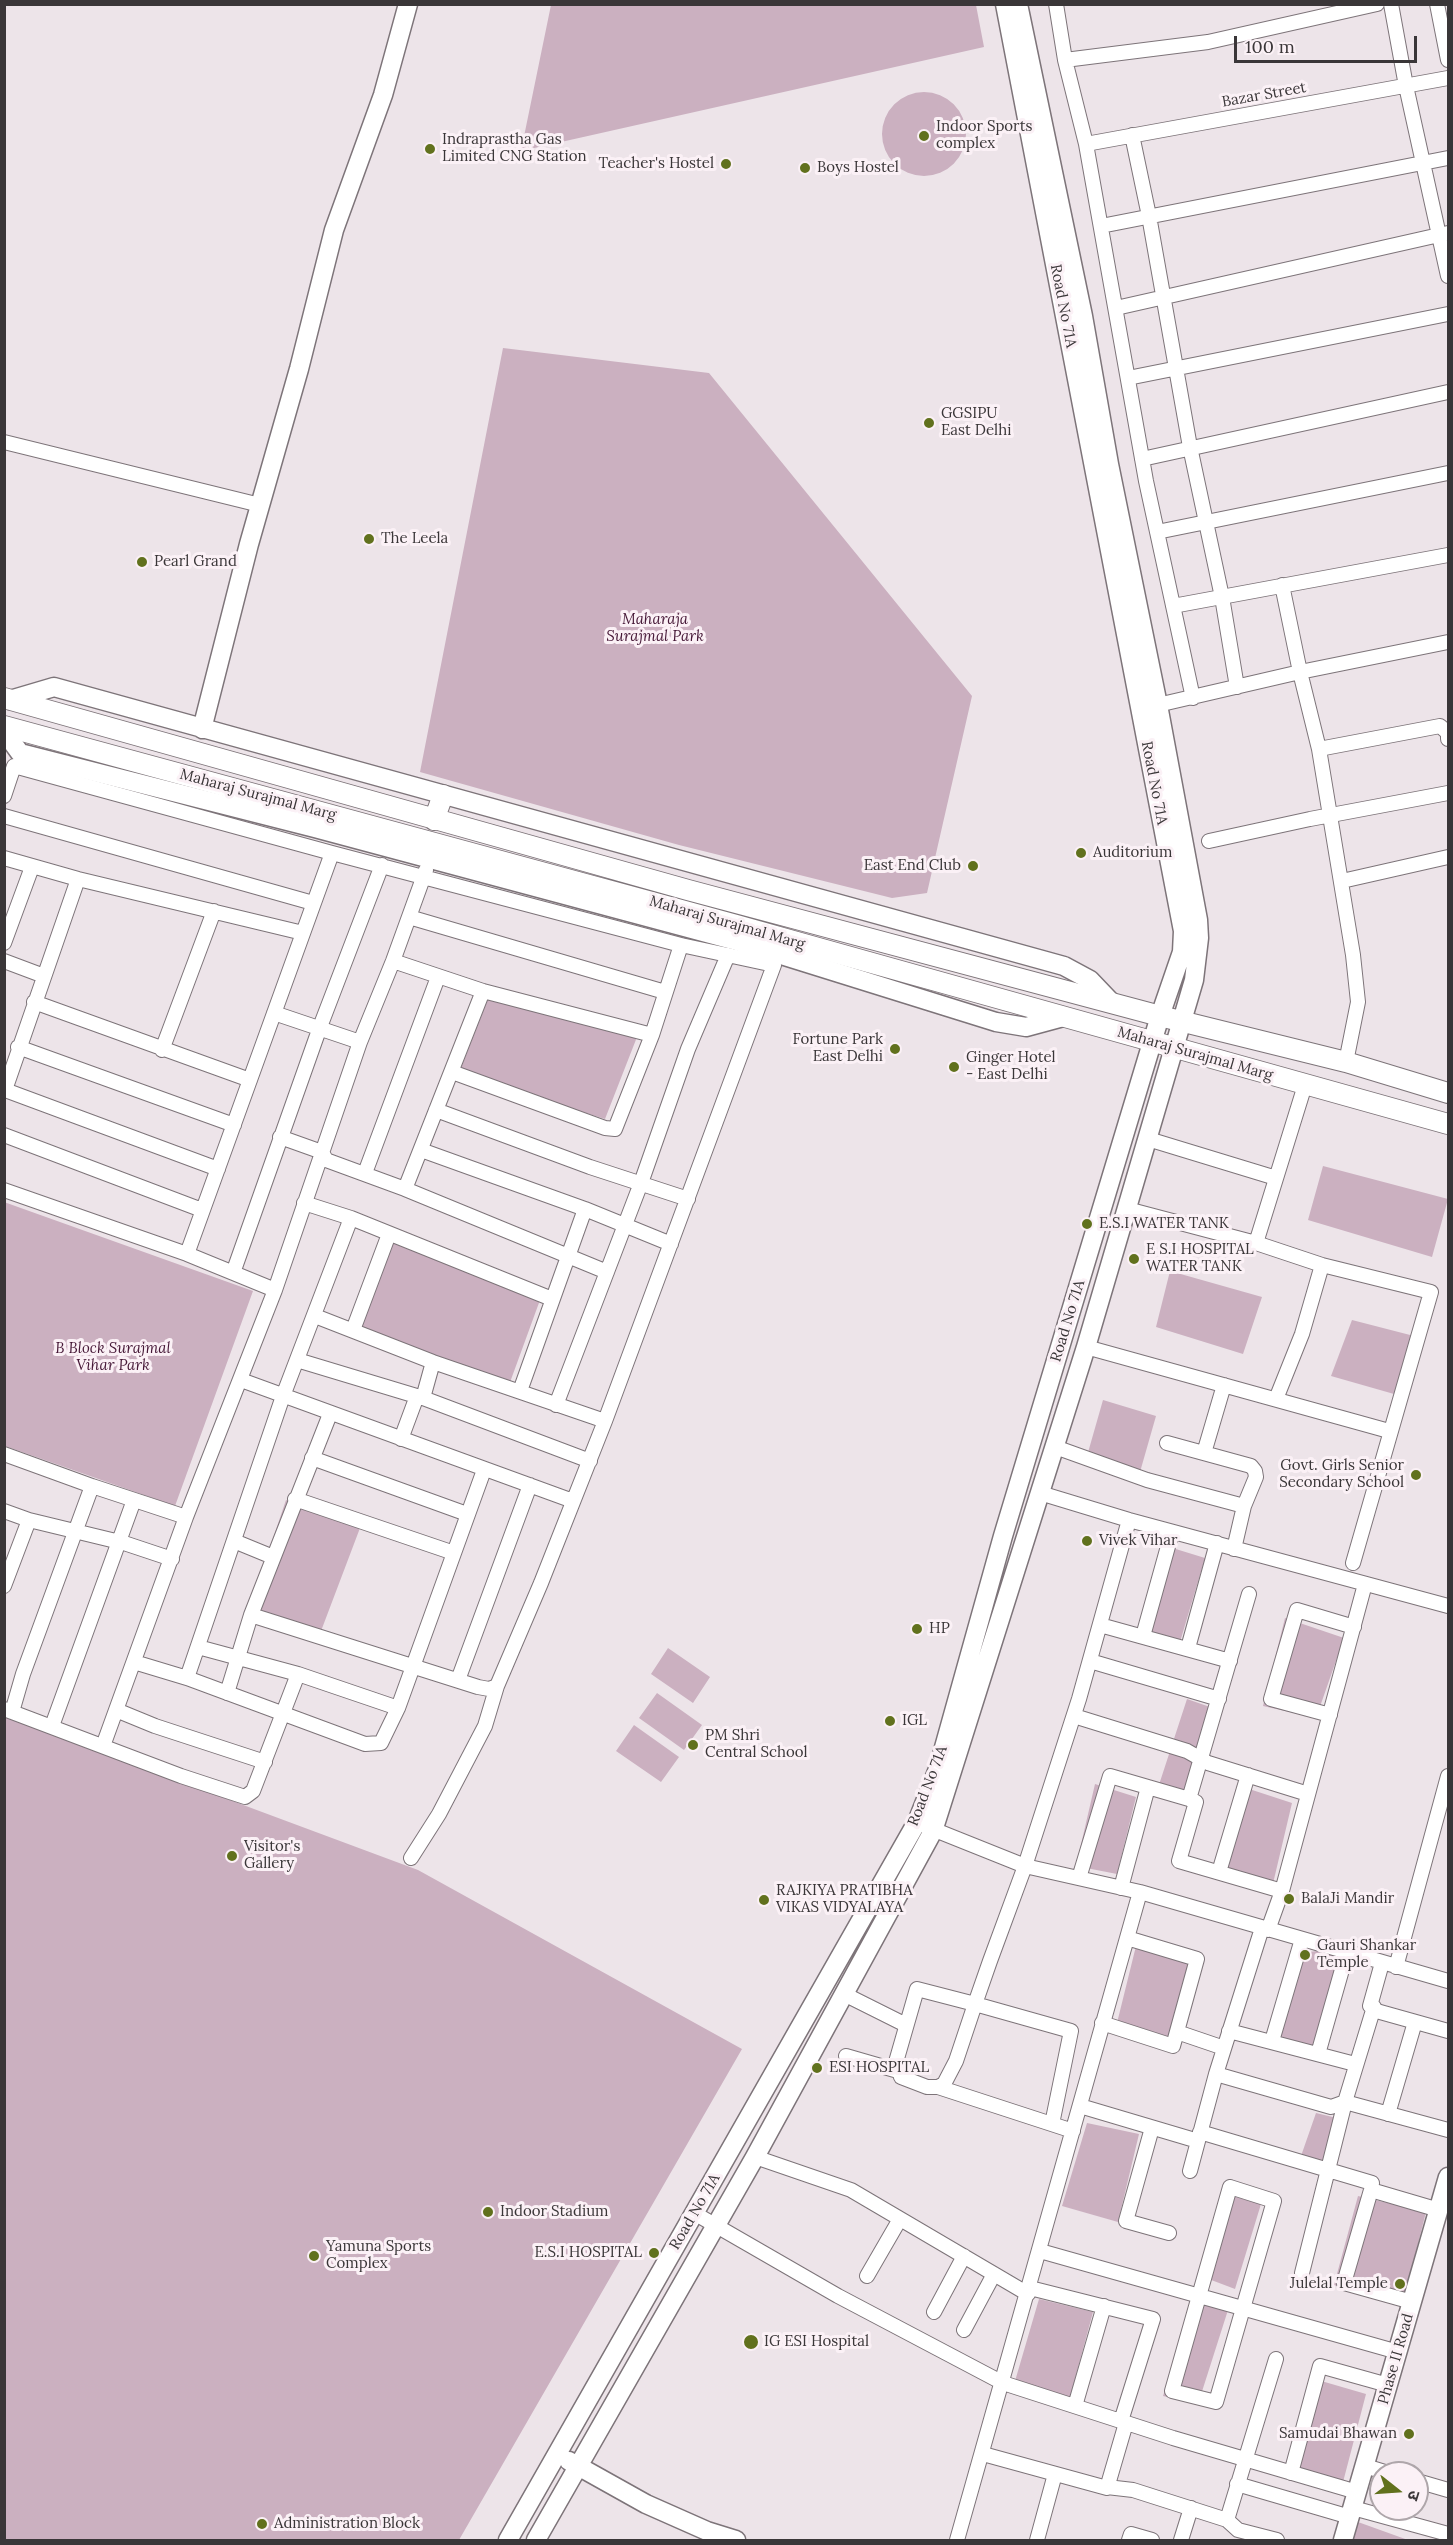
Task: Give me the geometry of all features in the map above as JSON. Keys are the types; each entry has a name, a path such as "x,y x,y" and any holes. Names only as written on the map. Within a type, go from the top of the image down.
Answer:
{"main road":[{"name":"Maharaj Surajmal Marg","path":"7,699 688,890 1160,1016 1346,1062 1449,1093"},
{"name":"Maharaj Surajmal Marg","path":"4,726 430,859 732,940 1063,1017 1449,1124"},
{"path":"435,820 443,795"}],"street":[{"path":"202,729 334,230 383,95 408,4"},
{"name":"Road No 71A","path":"1005,4 1024,66"},
{"name":"Road No 71A","path":"508,2541 694,2213 925,1826 938,1769 1003,1536 1160,1016 1182,952 1183,931 1139,709 1064,270 1024,66 1018,4"},
{"path":"1056,4 1065,60 1086,144 1142,459 1193,698"},
{"path":"1065,60 1208,42 1377,4"},
{"path":"1391,4 1422,162 1444,234 1449,276"},
{"path":"1437,4 1449,60"},
{"name":"Bazar Street","path":"1086,144 1449,78"},
{"path":"1132,135 1149,216 1175,370 1222,597 1237,687"},
{"path":"1101,226 1449,158"},
{"path":"1116,308 1444,234"},
{"name":"Road No 71A","path":"536,2541 717,2225 844,1994 925,1826 1040,1493 1086,1347 1194,980 1199,938 1158,705 1109,465 1064,270"},
{"path":"1128,378 1449,314"},
{"path":"1142,459 1449,392"},
{"path":"4,442 260,505"},
{"path":"1157,532 1449,473"},
{"path":"1173,606 1449,555"},
{"path":"1282,585 1319,748 1342,881 1358,1002 1346,1062"},
{"path":"1139,709 1300,672 1449,642"},
{"name":"Maharaj Surajmal Marg","path":"7,699 54,687 1064,966 1090,980 1111,1002"},
{"path":"1319,748 1440,726 1448,733 1449,739"},
{"path":"4,731 20,753 430,859 681,945 732,940 774,965 590,1461 497,1686 485,1726 439,1814 411,1858"},
{"path":"4,796 14,766 382,865 430,859"},
{"path":"1209,841 1449,793"},
{"path":"4,816 314,903"},
{"path":"187,1254 332,853"},
{"path":"1342,881 1449,857"},
{"path":"4,858 78,879 303,933"},
{"path":"103,1746 186,1517 275,1290 360,1042 393,961 430,859"},
{"path":"233,1273 320,1027 382,865"},
{"path":"4,943 32,867"},
{"path":"78,879 4,1090 218,1169"},
{"path":"162,1050 213,911"},
{"path":"409,917 665,992"},
{"path":"555,1405 641,1182 688,1049 732,940"},
{"path":"452,1072 611,1130 615,1129 652,1035 681,945"},
{"path":"4,961 44,976"},
{"path":"393,961 483,991 652,1035"},
{"path":"365,1173 438,977"},
{"path":"405,1189 483,991"},
{"path":"34,1002 250,1080"},
{"path":"274,1013 360,1042"},
{"path":"18,1047 234,1125"},
{"path":"1256,1243 1305,1085"},
{"path":"436,1110 590,1167 688,1199"},
{"path":"4,1136 202,1210"},
{"path":"280,1137 322,1152 326,1160 365,1173 607,1272"},
{"path":"1148,1139 1275,1178"},
{"path":"421,1150 585,1209 671,1244"},
{"path":"4,1190 187,1254 275,1290"},
{"path":"304,1203 351,1218 552,1299"},
{"path":"520,1390 585,1209"},
{"path":"1127,1209 1256,1243 1322,1265 1431,1292 1389,1431 1353,1563"},
{"path":"187,1678 284,1396 351,1218"},
{"path":"353,1330 389,1234"},
{"path":"1276,1399 1302,1334 1322,1265"},
{"path":"315,1316 433,1362 605,1421"},
{"path":"1086,1347 1389,1431"},
{"path":"297,1360 420,1397 590,1461"},
{"path":"401,1439 433,1362"},
{"path":"241,1380 573,1501"},
{"path":"1204,1453 1224,1385"},
{"path":"227,1693 240,1657 251,1615 330,1414"},
{"path":"1167,1443 1255,1470 1252,1489 1244,1506 1234,1549"},
{"path":"1054,1447 1147,1480 1244,1506"},
{"path":"4,1454 186,1517"},
{"path":"312,1458 467,1514"},
{"path":"134,1662 187,1678 371,1744 381,1743 398,1708 484,1470"},
{"path":"458,1680 530,1485"},
{"path":"92,1486 8,1710 242,1797 250,1795 253,1791 298,1674"},
{"path":"1040,1493 1129,1520 1449,1606"},
{"path":"295,1499 454,1553"},
{"path":"52,1726 134,1500"},
{"path":"4,1511 29,1520 119,1541 172,1559"},
{"path":"4,1586 29,1520"},
{"path":"938,2087 944,2084 956,2061 1025,1866 1074,1716 1129,1520"},
{"path":"1143,1636 1173,1532"},
{"path":"234,1541 273,1557"},
{"path":"1188,1648 1217,1543"},
{"path":"1190,2171 1229,2031 1265,1929 1282,1891 1365,1584"},
{"path":"1189,1799 1249,1594"},
{"path":"1330,1715 1271,1699 1297,1610 1354,1627"},
{"path":"251,1615 412,1667 489,1689 497,1686"},
{"path":"1100,1624 1230,1661"},
{"path":"198,1647 298,1674 398,1708"},
{"path":"1090,1661 1219,1699"},
{"path":"116,1710 155,1726 265,1762"},
{"path":"1074,1716 1187,1751 1208,1763 1308,1794"},
{"path":"1219,1872 1248,1775"},
{"path":"1079,1878 1110,1776 1196,1802 1179,1861 1282,1891"},
{"path":"1302,2273 1355,2064 1374,2007 1370,2006 1389,1965 1449,1776"},
{"path":"1121,1888 1148,1787"},
{"path":"925,1826 1025,1866 1140,1892 1449,1981"},
{"path":"957,2541 1140,1892"},
{"path":"1102,2022 1173,2046 1197,1959 1127,1938"},
{"path":"1272,2041 1302,1939"},
{"path":"1318,2054 1347,1952"},
{"path":"1052,2124 1071,2031 916,1989 896,2062 901,2077 1073,2131"},
{"path":"844,1994 906,2025"},
{"path":"1373,2010 1449,2031"},
{"path":"1389,2114 1415,2022"},
{"path":"1229,2031 1355,2064"},
{"path":"1177,2032 1224,2048"},
{"path":"846,2056 898,2071"},
{"path":"1216,2074 1331,2107 1345,2102 1449,2130"},
{"path":"1080,2106 1152,2128 1199,2137 1372,2183 1344,2283 1412,2302"},
{"path":"1152,2128 1126,2220 1169,2233"},
{"path":"755,2157 851,2190 994,2274 1029,2291 1104,2306 1153,2319 1107,2487"},
{"name":"Phase II Road","path":"1343,2541 1449,2177"},
{"path":"1230,2187 1274,2201 1216,2402 1172,2391 1199,2295 1230,2187"},
{"path":"1371,2190 1439,2210"},
{"path":"694,2213 834,2294 1002,2383 1291,2473 1353,2506 1427,2535 1449,2534"},
{"path":"867,2276 900,2219"},
{"path":"1040,2251 1398,2352"},
{"path":"934,2312 964,2256"},
{"path":"964,2330 994,2274"},
{"path":"1075,2406 1104,2306"},
{"path":"1227,2520 1276,2359"},
{"path":"1291,2473 1320,2366 1388,2385"},
{"path":"557,2454 646,2504 736,2541"},
{"path":"983,2454 1107,2487 1133,2490 1227,2520 1238,2530 1273,2540"},
{"path":"1365,2466 1369,2467"},
{"path":"1037,2541 1055,2474"},
{"path":"1237,2484 1353,2506"},
{"path":"1429,2484 1449,2490"},
{"path":"1181,2541 1191,2508"},
{"path":"1129,2541 1131,2534 1152,2541"}],"green space":[{"path":"551,5 976,5 984,47 521,151"},
{"name":"Indoor Sports complex","path":"924,92 940,95 954,104 963,118 966,134 963,150 954,164 940,173 924,176 908,173 894,164 885,150 882,134 885,118 894,104 908,95"},
{"name":"Maharaja Surajmal Park","path":"503,348 709,373 972,696 927,893 892,898 679,845 420,772"},
{"path":"488,999 637,1037 605,1119 459,1073"},
{"path":"1323,1166 1448,1199 1432,1257 1308,1220"},
{"name":"B Block Surajmal Vihar Park","path":"4,1202 253,1291 175,1506 5,1446"},
{"path":"391,1241 540,1300 509,1385 356,1325"},
{"path":"1170,1271 1262,1297 1243,1354 1156,1327"},
{"path":"1352,1320 1414,1336 1394,1394 1331,1376"},
{"path":"1103,1400 1156,1416 1140,1472 1087,1456"},
{"path":"286,1500 360,1528 318,1639 248,1612"},
{"path":"1166,1546 1205,1558 1180,1642 1141,1630"},
{"path":"1285,1618 1344,1638 1316,1718 1263,1706"},
{"path":"668,1648 710,1677 693,1703 651,1674"},
{"path":"657,1693 702,1725 684,1750 639,1718"},
{"path":"1187,1699 1210,1707 1180,1803 1155,1797"},
{"name":"Yamuna Sports Complex","path":"4,1716 418,1870 742,2049 459,2540 5,2540"},
{"path":"634,1725 679,1757 661,1782 616,1751"},
{"path":"1095,1784 1136,1797 1117,1874 1076,1866"},
{"path":"1237,1785 1292,1803 1271,1892 1212,1875"},
{"path":"1136,1946 1191,1962 1168,2040 1117,2023"},
{"path":"1317,1951 1341,1957 1314,2051 1276,2039 1301,1953"},
{"path":"1316,2113 1341,2119 1328,2164 1301,2156"},
{"path":"1087,2123 1139,2134 1118,2222 1062,2206"},
{"path":"1221,2193 1261,2204 1235,2289 1198,2275"},
{"path":"1358,2196 1426,2212 1402,2307 1334,2285"},
{"path":"1195,2298 1228,2310 1198,2404 1163,2396"},
{"path":"1039,2299 1093,2312 1068,2405 1013,2388"},
{"path":"1311,2378 1366,2394 1342,2486 1287,2468"},
{"path":"1358,2522 1408,2540 1353,2540"}],"place":[{"name":"Indoor Sports complex","path":"924,136"},
{"name":"Indraprastha Gas Limited CNG Station","path":"430,149"},
{"name":"Teacher's Hostel","path":"726,164"},
{"name":"Boys Hostel","path":"805,168"},
{"name":"GGSIPU East Delhi","path":"929,423"},
{"name":"The Leela","path":"369,539"},
{"name":"Pearl Grand","path":"142,562"},
{"name":"Auditorium","path":"1081,853"},
{"name":"East End Club","path":"973,866"},
{"name":"Fortune Park East Delhi","path":"895,1049"},
{"name":"Ginger Hotel - East Delhi","path":"954,1067"},
{"name":"E.S.I WATER TANK","path":"1087,1224"},
{"name":"E S.I HOSPITAL WATER TANK","path":"1134,1259"},
{"name":"Govt. Girls Senior Secondary School","path":"1416,1475"},
{"name":"Vivek Vihar","path":"1087,1541"},
{"name":"HP","path":"917,1629"},
{"name":"IGL","path":"890,1721"},
{"name":"PM Shri Central School","path":"693,1745"},
{"name":"Visitor's Gallery","path":"232,1856"},
{"name":"BalaJi Mandir","path":"1289,1899"},
{"name":"RAJKIYA PRATIBHA VIKAS VIDYALAYA","path":"764,1900"},
{"name":"Gauri Shankar Temple","path":"1305,1955"},
{"name":"ESI HOSPITAL","path":"817,2068"},
{"name":"Indoor Stadium","path":"488,2212"},
{"name":"E.S.I HOSPITAL","path":"654,2253"},
{"name":"Yamuna Sports Complex","path":"314,2256"},
{"name":"Julelal Temple","path":"1400,2284"},
{"name":"IG ESI Hospital","path":"751,2342"},
{"name":"Samudai Bhawan","path":"1409,2434"},
{"name":"Administration Block","path":"262,2524"}]}
